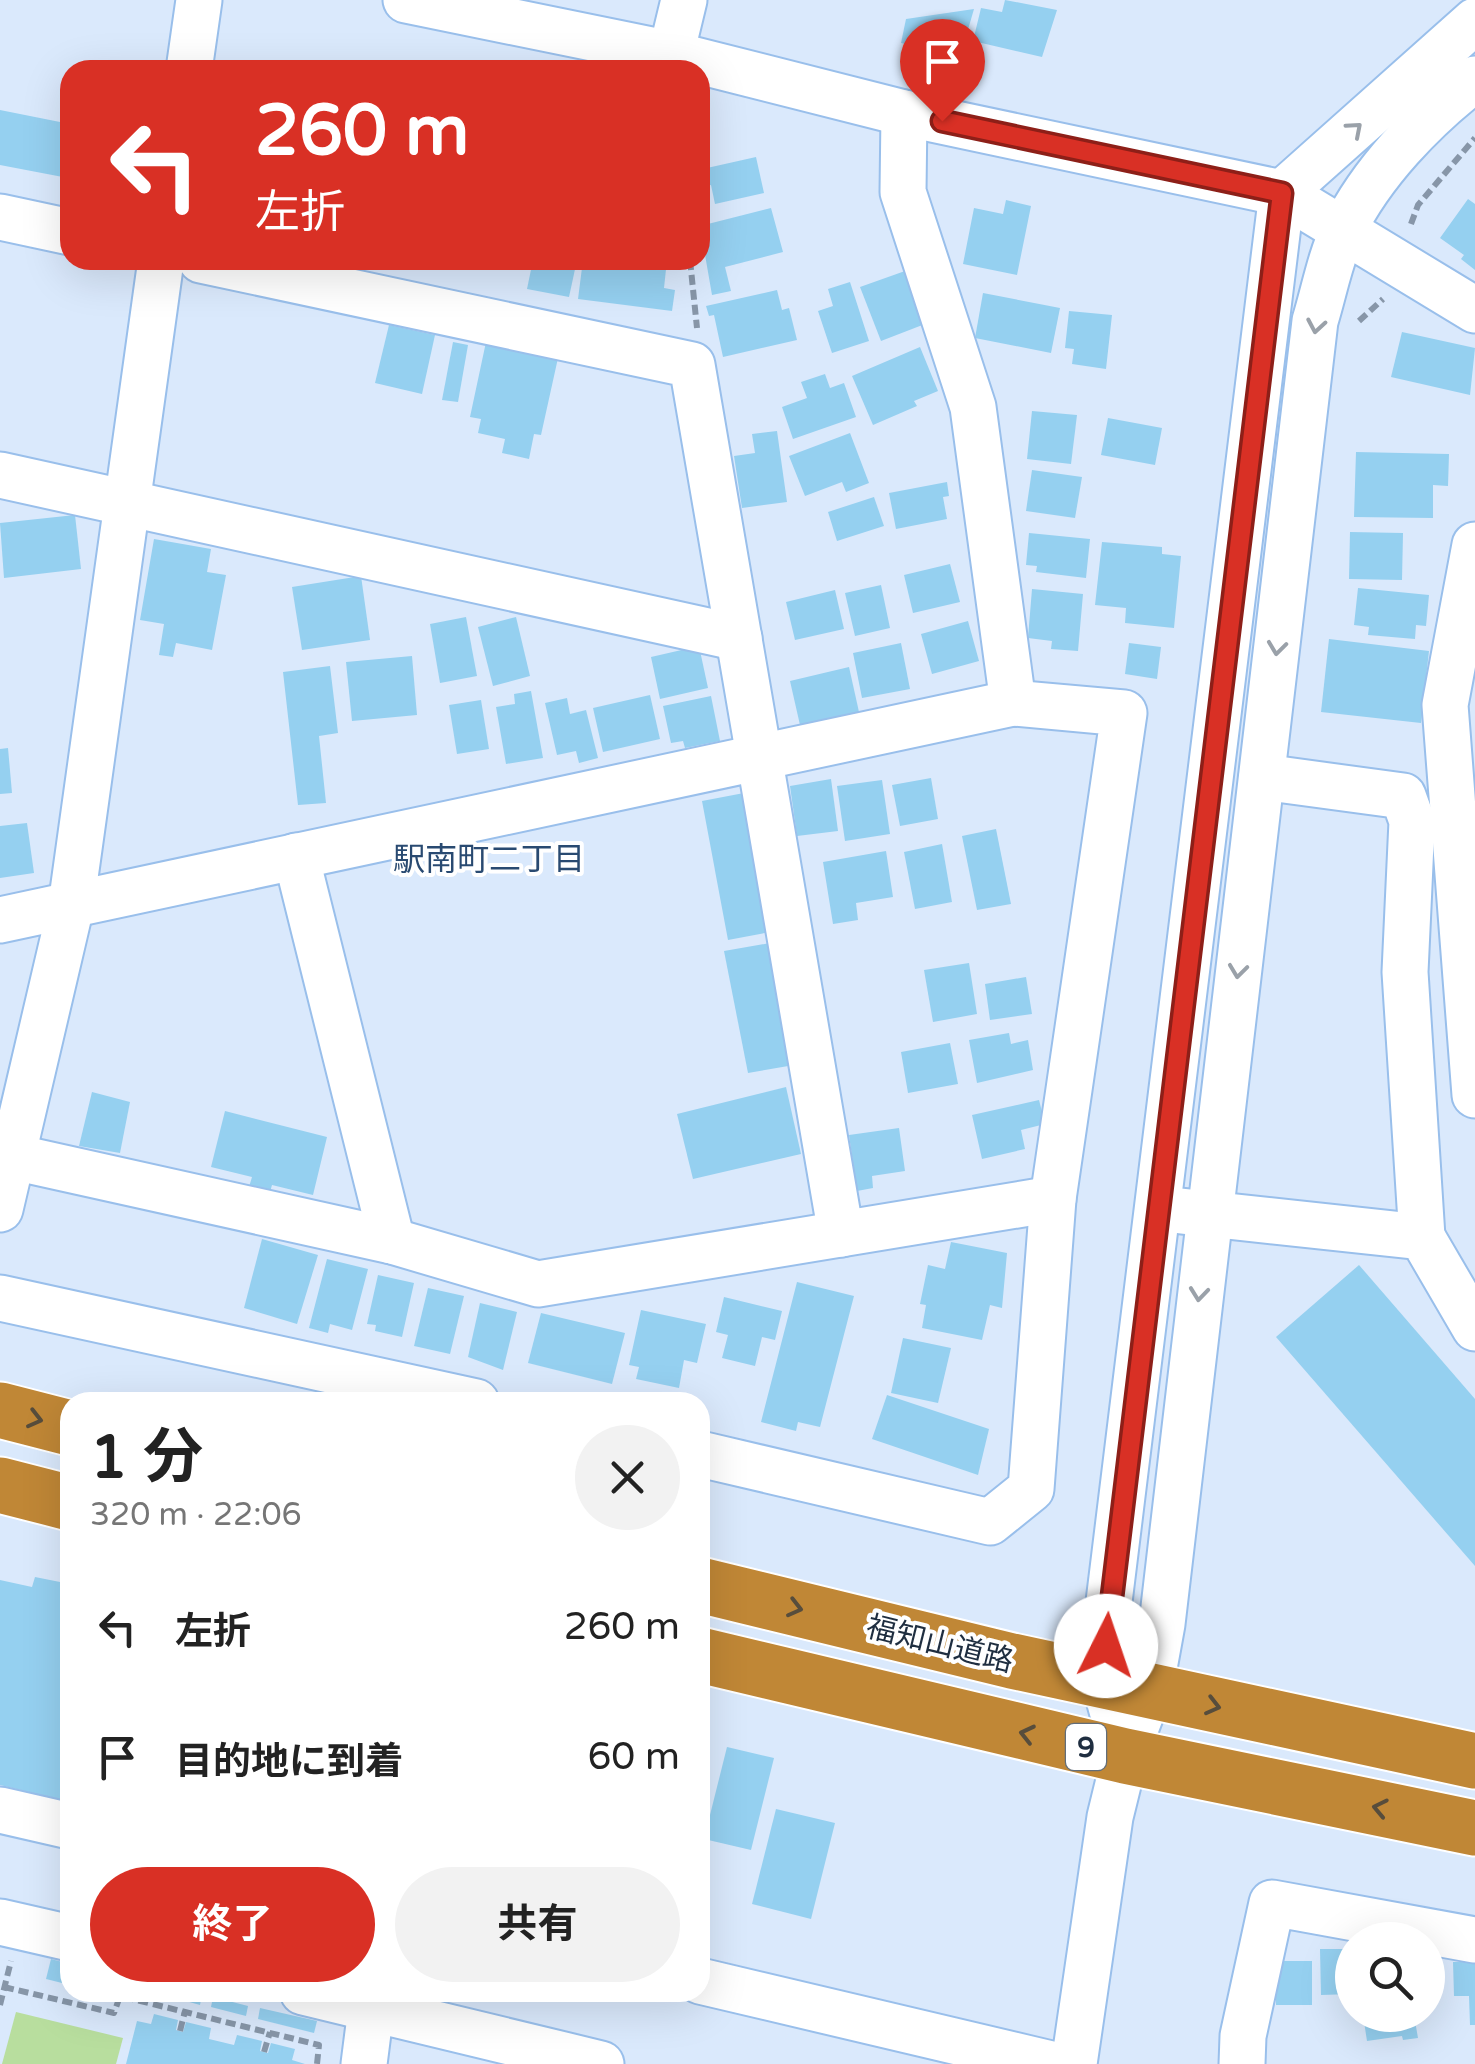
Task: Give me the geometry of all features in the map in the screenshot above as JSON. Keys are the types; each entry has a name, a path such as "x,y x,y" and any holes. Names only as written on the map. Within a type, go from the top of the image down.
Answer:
{"highway":[{"path":"0,1410 60,1425"},
{"path":"0,1486 60,1501"},
{"name":"福知山道路","path":"710,1587 1127,1686 1475,1760"},
{"name":"9","path":"710,1657 1125,1756 1475,1828"}],"street":[{"path":"190,60 199,0"},
{"path":"406,0 695,60"},
{"path":"671,54 684,0"},
{"path":"1074,2064 1110,1817 1125,1756 1127,1686 1108,1610 1282,193 1475,21"},
{"path":"710,64 904,113 1282,193 1475,310"},
{"path":"1127,1686 1162,1624 1315,321 1342,232 1384,169 1450,98 1475,79"},
{"path":"904,113 904,192 973,407 1013,703"},
{"path":"0,217 60,230"},
{"path":"0,1209 70,906 160,270"},
{"path":"248,270 692,364 841,1234"},
{"path":"0,475 739,638"},
{"path":"1475,545 1446,706 1475,1095"},
{"path":"0,920 762,760 1013,703 1124,714 1054,1199 1031,1489 990,1522 710,1456"},
{"path":"1262,777 1404,796 1412,822 1405,972 1422,1237 1475,1328"},
{"path":"296,856 392,1241"},
{"path":"14,1157 392,1241 538,1284 1054,1199"},
{"path":"1159,1209 1422,1237"},
{"path":"0,1298 430,1392"},
{"path":"0,1810 60,1824"},
{"path":"1242,2064 1244,2036 1272,1903 1475,1940"},
{"path":"0,1922 60,1936"},
{"path":"710,1982 1051,2064"},
{"path":"343,2002 601,2064"},
{"path":"364,2064 372,2009"}],"path":[{"path":"1409,230 1418,205 1475,138"},
{"path":"691,270 698,345 692,364"},
{"path":"4,1987 60,2000"},
{"path":"67,2002 114,2013 118,2002"},
{"path":"146,2002 320,2044 316,2064"},
{"path":"180,2031 185,2011"},
{"path":"264,2052 270,2032"}],"green space":[{"path":"16,2012 123,2038 116,2064 2,2064"}],"building":[{"path":"1005,0 1057,10 1042,57 973,41 981,8 1002,12"},
{"path":"974,9 960,57 901,43 906,19"},
{"path":"0,110 60,122 60,176 0,165"},
{"path":"756,157 764,193 715,204 710,167"},
{"path":"1468,199 1475,204 1475,270 1461,259 1464,255 1440,238"},
{"path":"1006,200 1031,206 1017,275 963,264 974,208 1003,214"},
{"path":"771,208 783,252 725,267 731,291 712,295 708,270 710,223"},
{"path":"531,270 575,270 569,297 527,289"},
{"path":"582,270 666,270 664,288 675,290 672,311 578,299"},
{"path":"905,271 925,324 881,341 860,287"},
{"path":"850,282 869,341 832,353 818,311 833,306 828,289"},
{"path":"777,290 782,310 789,308 797,340 723,357 714,315 709,316 706,306"},
{"path":"983,293 1060,308 1051,353 975,338"},
{"path":"1069,311 1112,315 1106,369 1072,364 1074,349 1065,348"},
{"path":"389,325 435,335 422,394 375,383"},
{"path":"1402,332 1475,348 1470,395 1391,377"},
{"path":"453,342 468,345 458,402 442,400"},
{"path":"486,342 558,358 541,435 534,434 529,459 502,453 505,439 478,433 481,419 470,417"},
{"path":"920,347 938,391 914,401 917,406 873,425 852,376"},
{"path":"825,374 830,388 844,383 856,417 793,439 782,407 807,398 801,382"},
{"path":"1032,411 1077,415 1071,464 1027,459"},
{"path":"1108,418 1162,428 1155,465 1101,455"},
{"path":"777,431 787,502 742,508 734,456 755,453 752,434"},
{"path":"850,433 869,483 846,492 842,482 805,496 789,456"},
{"path":"1356,452 1449,454 1448,486 1433,485 1433,518 1354,517"},
{"path":"1032,470 1082,477 1075,518 1026,511"},
{"path":"947,482 949,496 943,497 947,519 896,529 889,493"},
{"path":"874,497 884,526 837,541 828,512"},
{"path":"75,515 81,569 4,578 0,523"},
{"path":"1350,532 1403,533 1402,580 1349,579"},
{"path":"1029,533 1090,539 1086,578 1036,572 1037,566 1026,565"},
{"path":"154,539 211,549 207,572 226,575 212,650 176,643 173,657 159,655 164,624 140,620"},
{"path":"1102,542 1162,547 1162,554 1181,556 1174,628 1125,623 1126,608 1095,605"},
{"path":"950,564 960,602 913,613 904,575"},
{"path":"361,576 370,640 302,650 292,587"},
{"path":"881,585 890,628 855,636 845,593"},
{"path":"1358,588 1429,595 1426,626 1416,625 1415,639 1368,635 1369,627 1354,625"},
{"path":"1032,589 1083,594 1078,651 1051,649 1052,641 1028,638"},
{"path":"835,590 844,629 795,640 786,602"},
{"path":"466,617 477,676 440,683 430,624"},
{"path":"516,617 530,676 493,686 478,627"},
{"path":"968,621 979,661 932,674 921,634"},
{"path":"1329,639 1429,651 1421,723 1321,712"},
{"path":"901,643 910,689 862,698 853,653"},
{"path":"1129,643 1161,647 1157,679 1125,674"},
{"path":"699,646 708,688 660,699 651,657"},
{"path":"412,656 417,715 352,721 346,662"},
{"path":"330,666 338,733 319,736 326,803 298,805 283,672"},
{"path":"849,667 859,712 800,725 790,681"},
{"path":"531,691 543,758 506,764 496,707 515,704 514,694"},
{"path":"650,695 660,739 603,752 593,708"},
{"path":"711,696 720,741 685,748 683,741 671,743 663,706"},
{"path":"567,698 570,714 586,710 598,758 579,763 576,751 557,755 545,703"},
{"path":"481,700 489,749 457,754 449,705"},
{"path":"8,748 12,793 0,794 0,749"},
{"path":"931,778 938,819 900,826 892,785"},
{"path":"831,779 838,831 797,836 790,786"},
{"path":"882,780 890,834 845,841 837,786"},
{"path":"744,793 770,932 728,940 702,801"},
{"path":"27,823 34,873 0,878 0,826"},
{"path":"996,829 1011,904 977,910 962,836"},
{"path":"942,844 952,902 915,909 904,852"},
{"path":"886,851 893,897 856,903 858,920 833,924 823,862"},
{"path":"770,943 794,1065 748,1073 724,951"},
{"path":"969,963 977,1014 933,1022 924,970"},
{"path":"1026,977 1032,1014 990,1020 985,984"},
{"path":"1009,1033 1011,1044 1028,1040 1033,1070 977,1083 969,1040"},
{"path":"950,1043 958,1084 908,1093 901,1052"},
{"path":"786,1087 801,1154 693,1179 677,1114"},
{"path":"92,1092 130,1102 120,1153 79,1146"},
{"path":"1039,1100 1045,1124 1021,1130 1025,1149 982,1159 972,1115"},
{"path":"225,1111 327,1137 313,1195 272,1185 270,1192 249,1187 252,1177 211,1167"},
{"path":"899,1128 905,1171 872,1176 873,1188 857,1191 849,1135"},
{"path":"262,1239 318,1255 297,1324 244,1308"},
{"path":"951,1242 1007,1253 1002,1308 990,1305 982,1340 922,1328 926,1305 920,1304 928,1265 945,1269"},
{"path":"327,1259 368,1269 352,1330 330,1324 328,1333 309,1328"},
{"path":"1359,1265 1475,1399 1475,1566 1276,1337"},
{"path":"378,1275 414,1283 402,1337 375,1331 376,1325 367,1324"},
{"path":"797,1282 854,1296 820,1427 798,1422 796,1431 761,1422"},
{"path":"428,1288 464,1296 450,1354 414,1346"},
{"path":"724,1297 782,1311 775,1340 762,1337 755,1366 722,1358 728,1335 716,1332"},
{"path":"480,1303 517,1312 503,1370 468,1357"},
{"path":"641,1310 706,1324 697,1363 684,1360 679,1388 636,1379 639,1367 629,1365"},
{"path":"541,1313 625,1333 612,1384 528,1363"},
{"path":"903,1338 951,1348 938,1403 891,1393"},
{"path":"887,1395 989,1429 978,1475 872,1439"},
{"path":"35,1577 60,1582 60,1800 0,1785 0,1580 32,1587"},
{"path":"727,1747 774,1758 751,1850 710,1840 710,1815"},
{"path":"776,1809 835,1823 811,1919 752,1904"},
{"path":"1320,1949 1335,1949 1335,1995 1321,1995"},
{"path":"51,1959 60,1961 60,1982 46,1979"},
{"path":"1276,1961 1312,1961 1312,2005 1276,2005"},
{"path":"1453,1962 1475,1962 1475,2025 1470,2025 1469,1996 1454,1996"},
{"path":"212,2002 248,2006 246,2016 211,2007"},
{"path":"260,2008 317,2021 314,2033 258,2019"},
{"path":"154,2014 178,2020 176,2030 183,2032 186,2022 211,2028 209,2039 234,2045 237,2035 262,2041 260,2051 268,2053 271,2043 295,2049 292,2060 305,2064 126,2064 137,2021 151,2024"},
{"path":"1366,2032 1417,2032 1418,2038 1403,2040 1402,2036 1367,2041"}],"district":[{"name":"駅南町二丁目","path":"489,859"}],"route":[{"path":"942,121 1282,193 1106,1646"}]}
